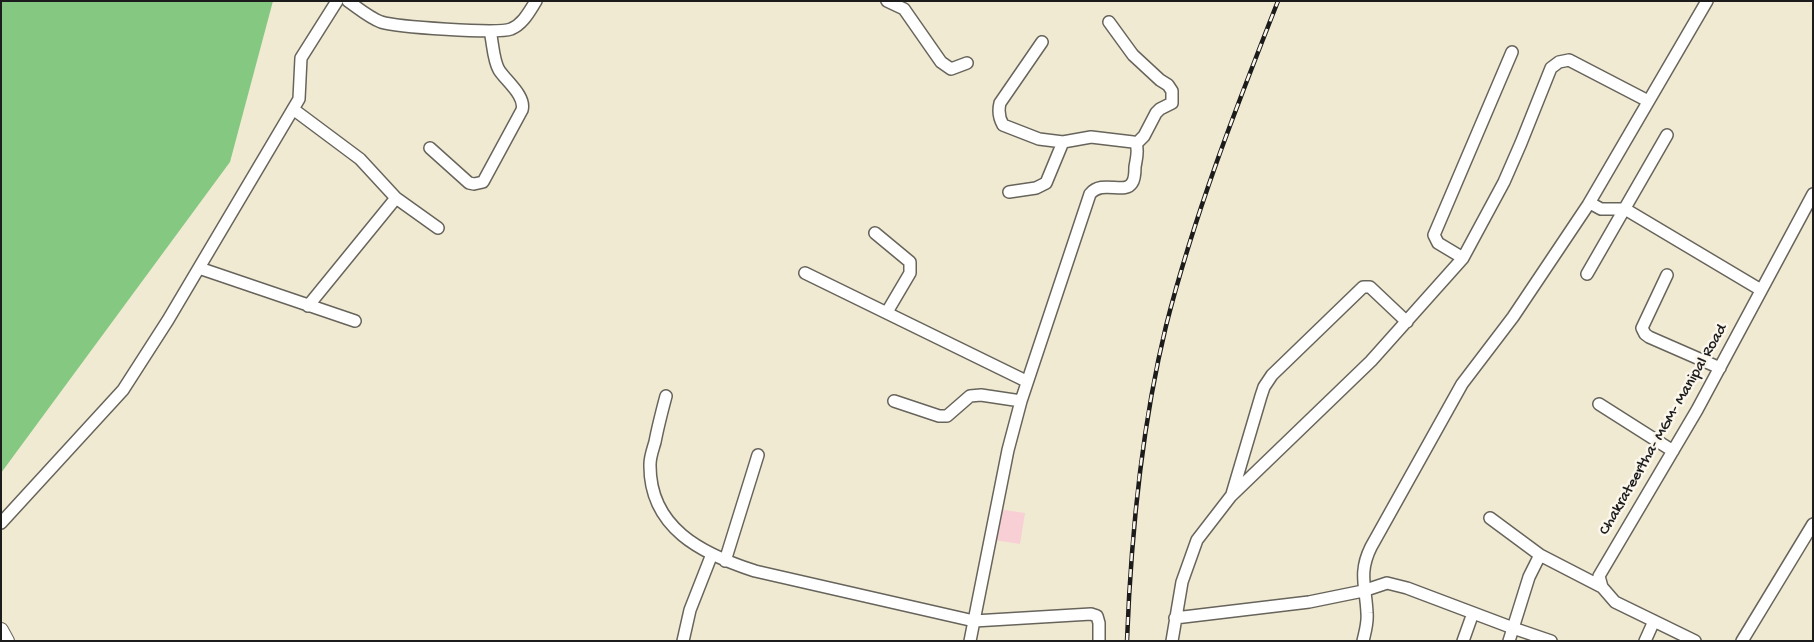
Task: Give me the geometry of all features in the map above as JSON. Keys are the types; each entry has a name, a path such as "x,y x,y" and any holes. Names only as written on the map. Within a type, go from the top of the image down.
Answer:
{"main road":[{"path":"1,630 7,641"}],"street":[{"path":"1,523 123,390 199,268 294,109 299,99 301,58 337,1"},
{"path":"348,1 380,22 490,32 509,30 520,24 536,1"},
{"path":"887,1 904,9 941,62 951,69 967,63"},
{"path":"1363,641 1367,618 1363,591 1364,570 1369,552 1462,384 1513,317 1590,202 1707,1"},
{"path":"1109,22 1132,56 1160,80 1168,84 1172,91 1172,103 1156,113 1144,136 1136,144"},
{"path":"430,148 469,183 479,184 483,182 522,110 524,105 520,97 499,69 490,32"},
{"path":"1042,42 1000,103 998,110 1003,125 1039,139 1063,142 1092,136 1136,144"},
{"path":"1463,258 1438,243 1434,235 1512,52"},
{"path":"1172,641 1182,582 1197,540 1231,496 1371,361 1463,258 1504,182 1551,68 1559,62 1569,60 1648,101"},
{"path":"294,109 360,158 396,198 438,228"},
{"path":"1587,274 1667,135"},
{"path":"1009,192 1036,188 1046,183 1063,142"},
{"path":"970,641 1008,450 1026,381 1090,194 1094,189 1102,187 1126,188 1131,185 1134,180 1136,144"},
{"path":"308,306 396,198"},
{"name":"Chakrateertha- MGM- Manipal Road","path":"1602,588 1599,576 1720,368 1812,199"},
{"path":"1590,202 1601,209 1625,209 1761,290"},
{"path":"875,233 910,262 911,268 910,273 887,312"},
{"path":"199,268 355,321"},
{"path":"805,273 1026,381"},
{"path":"1668,275 1642,328 1645,334 1720,368"},
{"path":"1231,496 1261,396 1272,375 1363,287 1370,287 1407,322"},
{"path":"894,401 939,416 948,416 970,396 981,395 1021,401"},
{"path":"666,396 650,462 651,482 656,498 668,522 697,547 725,561 755,571 974,621 1091,614 1097,616 1099,641"},
{"path":"1599,404 1673,451"},
{"path":"725,561 758,456"},
{"path":"1490,518 1540,555 1602,588 1615,602 1695,641"},
{"path":"1742,641 1813,524"},
{"path":"683,641 690,610 712,554"},
{"path":"1509,641 1529,577 1540,555"},
{"path":"1175,618 1310,602 1363,591 1387,583 1407,588 1551,641"},
{"path":"1463,641 1473,613"},
{"path":"1645,641 1654,621"}],"shaded area":[{"path":"998,509 1025,513 1020,544 994,540"}],"green space":[{"path":"1,1 273,1 230,162 1,473"}],"railway":[{"path":"1127,641 1131,562 1139,482 1150,404 1166,326 1189,243 1231,122 1278,1"}]}
